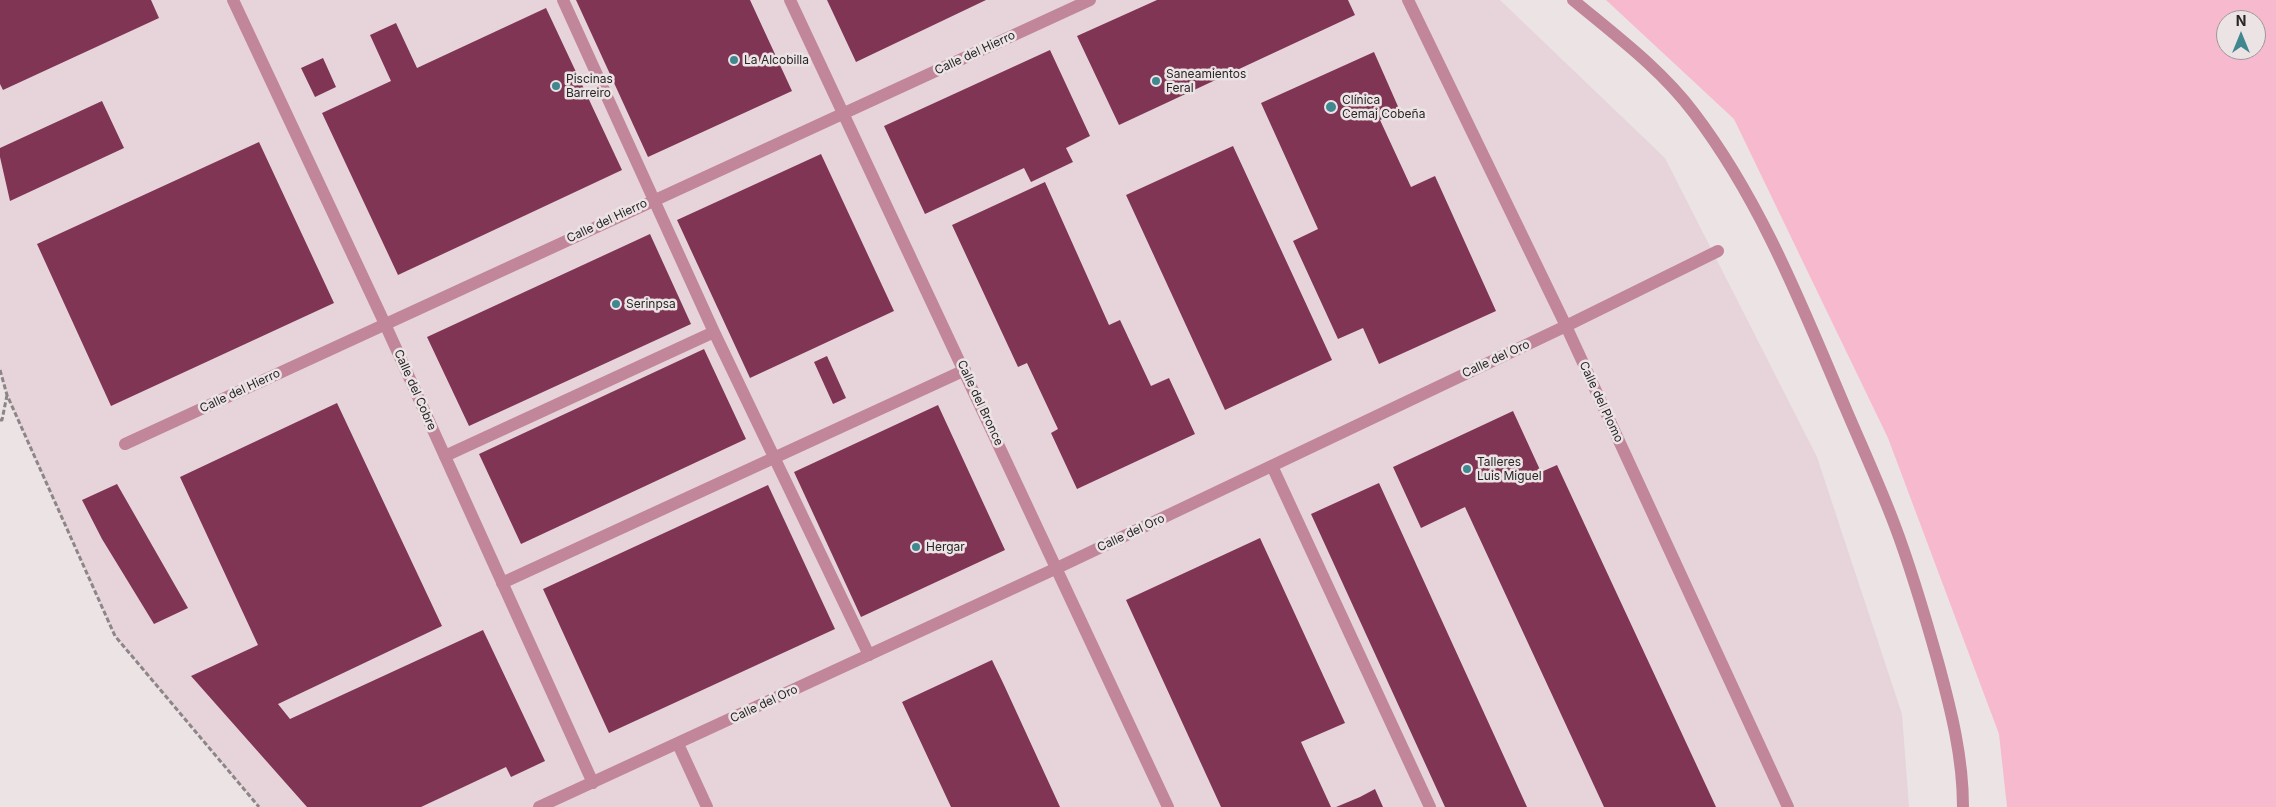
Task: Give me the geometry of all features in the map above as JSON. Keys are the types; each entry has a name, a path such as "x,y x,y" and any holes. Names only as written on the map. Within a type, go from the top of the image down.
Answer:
{"street":[{"name":"Calle del Cobre","path":"233,0 385,324 593,783"},
{"path":"563,0 714,332 868,655"},
{"name":"Calle del Bronce","path":"790,0 845,113 1168,807"},
{"name":"Calle del Hierro","path":"125,444 1090,0"},
{"name":"Calle del Plomo","path":"1408,0 1566,326 1788,807"},
{"path":"1573,0 1648,64 1693,111 1730,164 1766,230 1806,314 1894,524 1913,578 1951,710 1962,771 1963,807"},
{"name":"Calle del Oro","path":"539,807 1057,568 1566,326 1718,251"},
{"path":"445,456 714,332"},
{"path":"502,582 965,370"},
{"path":"1272,466 1430,807"},
{"path":"678,744 707,807"}],"path":[{"path":"0,370 7,395 115,636 259,807"},
{"path":"0,420 2,420 7,395"}],"shaded area":[{"path":"0,0 1500,0 1665,158 1817,457 1902,714 1909,807 259,807 115,636 7,395 0,370"},
{"path":"1606,0 2276,0 2276,807 2007,807 1999,734 1888,438 1734,119"}],"building":[{"path":"0,0 151,0 159,18 3,90 0,84"},
{"path":"576,0 750,0 792,91 648,157"},
{"path":"827,0 986,0 856,62"},
{"name":"Saneamientos Feral","path":"1157,0 1348,0 1355,15 1119,125 1077,36"},
{"path":"546,8 622,170 398,275 322,113 391,81 370,35 396,23 417,68"},
{"path":"1050,50 1090,136 1066,148 1073,162 1031,182 1024,168 925,214 884,126"},
{"path":"1374,52 1400,111 1380,120 1411,187 1435,176 1496,311 1379,364 1363,328 1338,339 1293,241 1318,229 1261,103"},
{"path":"323,58 336,87 315,97 301,68"},
{"path":"102,101 124,148 10,201 0,157 0,148"},
{"path":"259,142 334,303 111,406 37,244"},
{"path":"1233,146 1332,360 1225,410 1126,195"},
{"path":"821,154 894,311 750,378 677,220"},
{"path":"1045,182 1109,325 1120,320 1151,386 1169,378 1195,434 1077,489 1051,433 1058,429 1027,363 1018,367 952,225"},
{"path":"650,234 691,324 469,426 427,337"},
{"path":"704,349 746,439 521,544 479,454"},
{"path":"827,356 846,398 833,404 814,362"},
{"path":"337,403 442,626 278,704 290,719 483,630 545,761 511,777 506,767 421,807 307,807 191,676 258,645 180,477"},
{"path":"938,405 1005,550 861,617 794,472"},
{"path":"1513,411 1541,472 1557,465 1716,807 1604,807 1465,507 1421,528 1393,467"},
{"path":"1379,483 1527,807 1445,807 1311,514"},
{"path":"117,484 188,608 154,624 102,539 82,500"},
{"path":"768,485 835,629 609,733 543,589"},
{"path":"1260,538 1345,723 1301,742 1331,807 1221,807 1126,600"},
{"path":"992,660 1060,807 951,807 902,702"},
{"path":"1375,789 1383,807 1336,807 1360,797"}],"place":[{"name":"La Alcobilla","path":"734,60"},
{"name":"Saneamientos Feral","path":"1156,81"},
{"name":"Piscinas Barreiro","path":"556,86"},
{"name":"Clínica Cemaj Cobeña","path":"1331,107"},
{"name":"Serinpsa","path":"616,304"},
{"name":"Talleres Luis Miguel","path":"1467,469"},
{"name":"Hergar","path":"916,547"}]}
